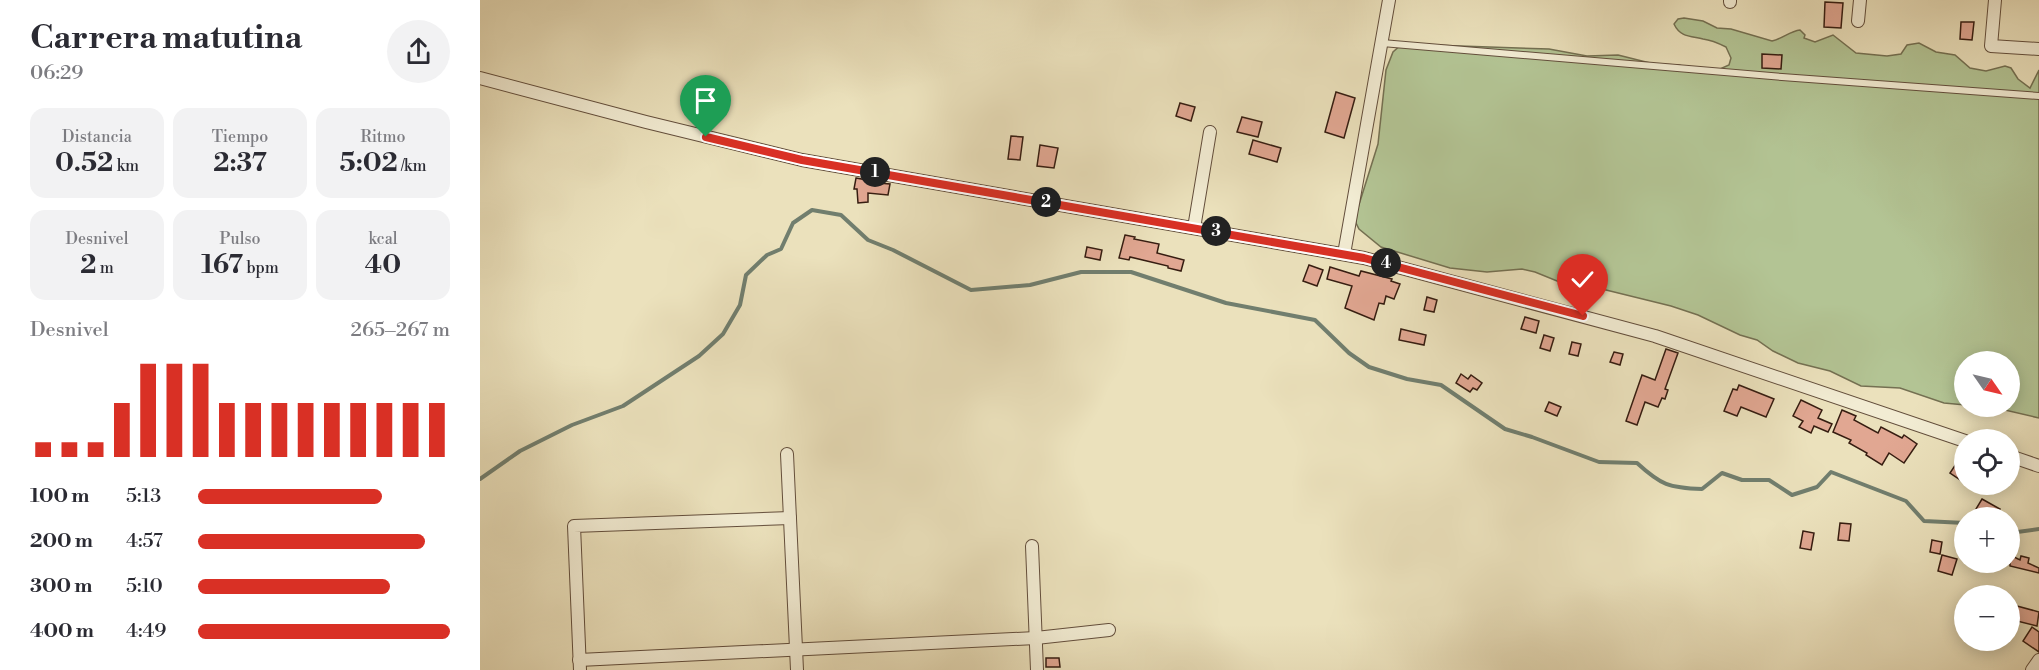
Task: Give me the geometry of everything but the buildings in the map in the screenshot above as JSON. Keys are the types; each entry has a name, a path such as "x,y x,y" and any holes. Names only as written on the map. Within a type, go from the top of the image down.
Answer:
{"street":[{"path":"1344,254 1389,0"},
{"path":"1858,21 1860,0"},
{"path":"1995,0 1990,46 2039,50"},
{"path":"480,78 802,160 1364,258 1655,336 1954,437"},
{"path":"1194,228 1210,132"},
{"path":"787,454 797,670"},
{"path":"2020,459 2039,466"},
{"path":"790,518 574,526 580,665 796,649 1035,638 1109,630"},
{"path":"1032,546 1037,670"},
{"path":"2032,670 2039,660"}],"lane":[{"path":"1381,43 2039,96"}],"green space":[{"path":"1678,19 1703,21 1717,28 1731,29 1772,41 1800,30 1805,35 1804,38 1815,42 1833,35 1856,53 1887,56 1901,54 1907,45 1919,43 1936,52 1955,55 1970,68 1986,71 2005,66 2011,68 2018,79 2030,88 2039,70 2039,418 2020,414 2020,351 1954,351 1954,404 1944,403 1900,388 1861,386 1830,371 1798,363 1757,340 1671,306 1602,289 1562,283 1522,269 1487,272 1450,268 1381,247 1359,229 1356,223 1357,211 1378,144 1386,70 1393,52 1402,44 1549,49 1587,56 1618,55 1654,64 1679,65 1711,73 1729,65 1731,58 1726,47 1679,31 1674,24"}],"waterway":[{"path":"480,479 520,451 572,425 623,406 699,356 723,334 740,305 746,275 767,255 781,249 793,223 812,210 841,215 868,240 893,250 971,290 1030,285 1081,272 1131,272 1226,303 1315,320 1349,353 1369,367 1407,379 1441,385 1505,429 1599,462 1637,463 1659,481 1673,486 1702,489 1722,473 1742,480 1769,480 1792,495 1817,487 1831,472 1906,501 1924,521 1954,522"},
{"path":"2020,532 2039,529"}],"route":[{"path":"706,137 802,160 1364,258 1583,316"}]}
